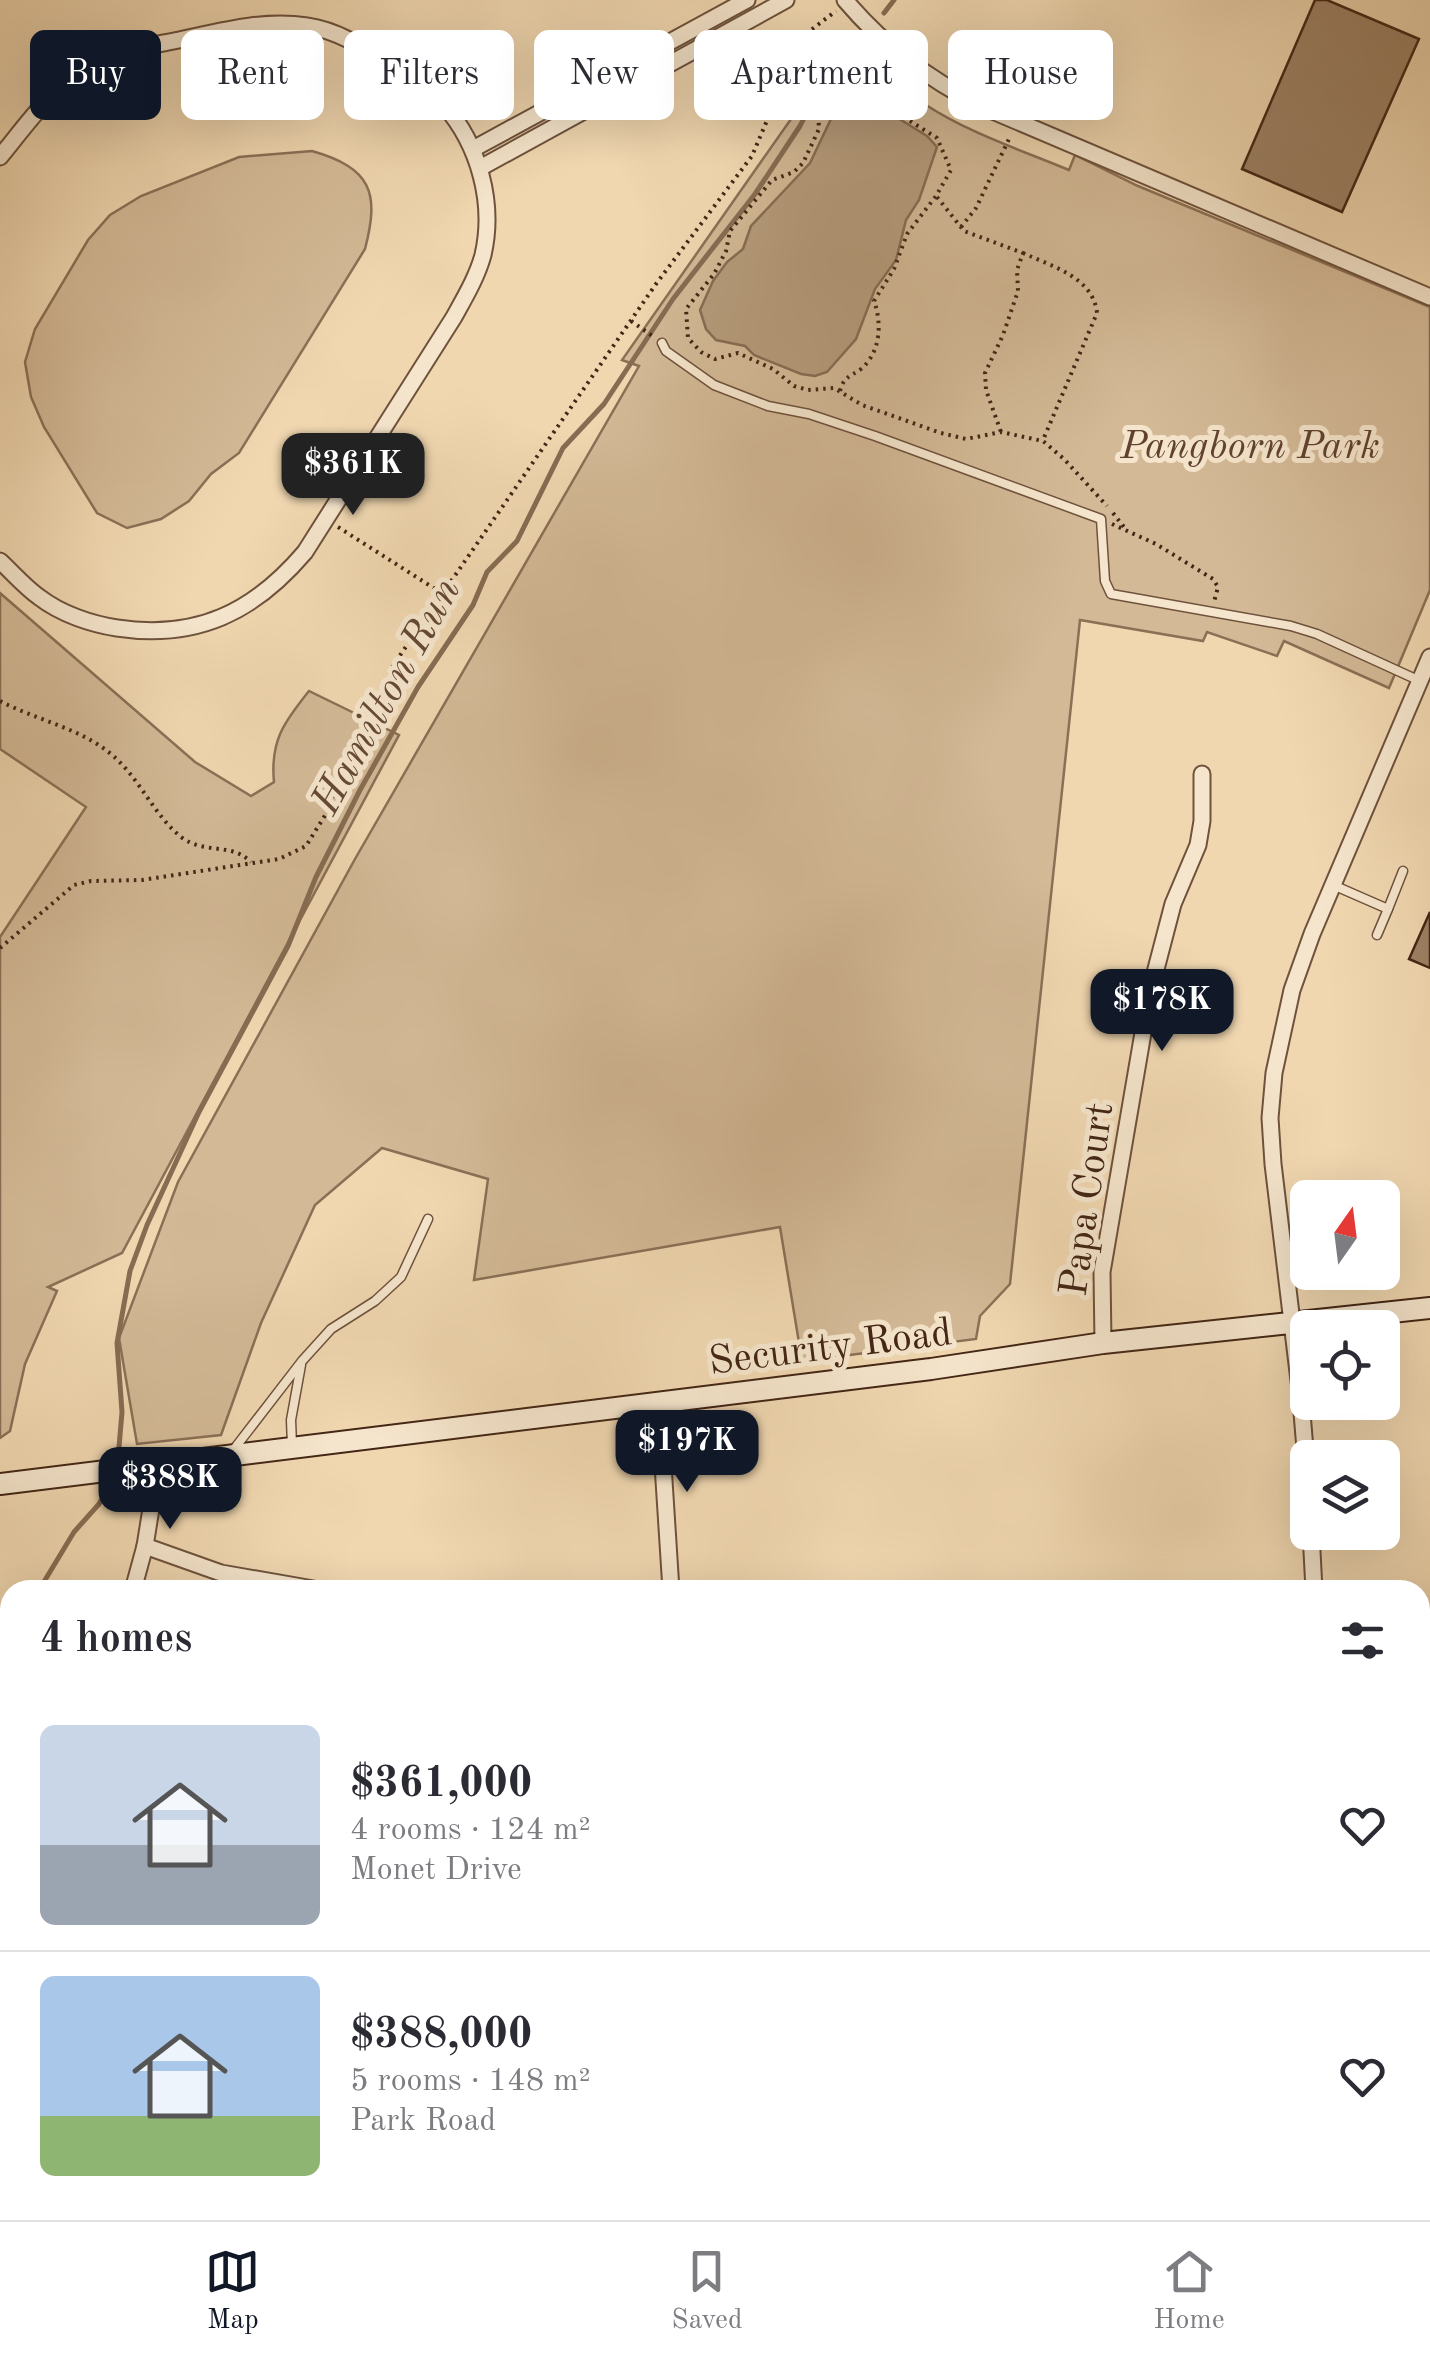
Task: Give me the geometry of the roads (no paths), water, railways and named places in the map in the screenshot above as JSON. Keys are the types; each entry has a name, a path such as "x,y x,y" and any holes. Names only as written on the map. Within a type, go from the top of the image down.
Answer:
{"street":[{"path":"473,149 747,0"},
{"path":"480,168 786,0"},
{"path":"846,1 904,60 941,86 1430,296"},
{"path":"0,157 45,103 90,65 136,48 253,25 310,26 359,45 443,103 473,149 480,168 486,221 482,255 454,317 326,520 284,576 259,597 232,614 170,632 104,626 76,618 41,599 0,561"},
{"path":"1290,1316 1273,1164 1270,1118 1274,1073 1292,990 1430,657"},
{"name":"Papa Court","path":"1103,1344 1102,1272 1146,1011 1173,904 1198,846 1202,774"},
{"name":"Security Road","path":"1400,1312 1430,1308"},
{"name":"Security Road","path":"0,1484 1103,1344 1290,1325"},
{"path":"659,1402 669,1580"},
{"path":"136,1580 158,1464"},
{"path":"145,1546 221,1573 261,1580"},
{"path":"1313,1550 1314,1580"}],"lane":[{"path":"662,343 666,351 714,385 768,406 809,414 876,436 1101,519 1104,581 1111,594 1268,620 1317,634 1420,681"},
{"path":"1377,935 1404,870"},
{"path":"1333,885 1388,908"},
{"path":"229,1456 331,1329 375,1302 402,1277 428,1218"},
{"path":"292,1448 291,1420 302,1361"}],"waterway":[{"name":"Hamilton Run","path":"884,13 894,0"},
{"name":"Hamilton Run","path":"119,1447 122,1412 117,1343 130,1271 199,1112 288,946 316,877 360,790 418,687 473,605 487,572 517,541 563,448 604,404 673,299 755,194 803,120"},
{"name":"Hamilton Run","path":"45,1580 74,1532 110,1485"}],"park label":[{"name":"Pangborn Park","path":"1250,444"}]}
